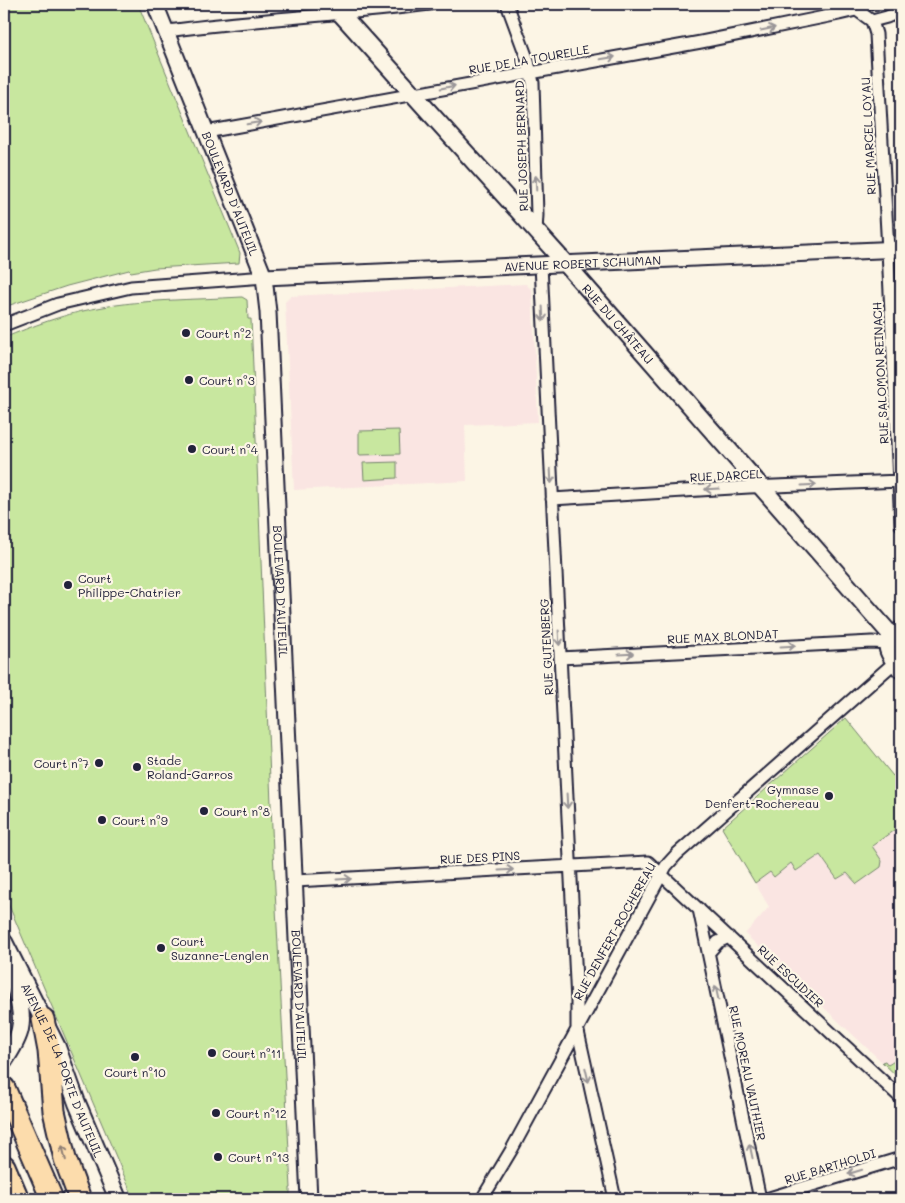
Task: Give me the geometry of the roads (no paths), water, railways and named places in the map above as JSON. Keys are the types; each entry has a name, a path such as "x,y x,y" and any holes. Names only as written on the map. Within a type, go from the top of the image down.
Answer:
{"highway":[{"path":"43,1019 49,1051 56,1121 65,1159 80,1199"},
{"path":"4,1088 52,1199"},
{"path":"4,1166 18,1199"}],"main road":[{"name":"RUE DU CHÂTEAU","path":"336,8 566,264 894,636"},
{"path":"894,636 887,649 898,666"},
{"name":"AVENUE DE LA PORTE D'AUTEUIL","path":"4,942 57,1047 77,1103 118,1199"},
{"path":"4,947 21,1016 20,1030 7,1055"}],"street":[{"name":"BOULEVARD D'AUTEUIL","path":"155,4 264,277 268,312 309,1199"},
{"path":"167,31 336,8 367,12 430,4"},
{"name":"RUE JOSEPH BERNARD","path":"507,4 531,72 533,83 538,215 536,231"},
{"name":"RUE DE LA TOURELLE","path":"206,132 701,42 868,4"},
{"path":"852,7 872,20 887,17 897,11"},
{"name":"RUE MARCEL LOYAU","path":"872,20 876,34 895,250"},
{"name":"AVENUE ROBERT SCHUMAN","path":"264,277 895,250"},
{"name":"RUE SALOMON REINACH","path":"895,250 901,525"},
{"name":"RUE GUTENBERG","path":"541,265 577,1027 615,1199"},
{"path":"4,325 58,304 131,287 264,277"},
{"name":"RUE DARCEL","path":"552,499 761,486 900,481"},
{"name":"RUE MAX BLONDAT","path":"560,658 872,642 894,636"},
{"name":"RUE DENFERT-ROCHEREAU","path":"482,1199 512,1149 666,866 677,854 898,666"},
{"name":"RUE DES PINS","path":"295,881 648,862 662,874"},
{"name":"RUE ESCUDIER","path":"662,874 901,1098"},
{"name":"RUE MOREAU VAUTHIER","path":"699,909 760,1199"},
{"path":"709,952 718,942 729,937"},
{"name":"RUE BARTHOLDI","path":"766,1199 901,1158"}],"place":[{"name":"Court n°2","path":"186,333"},
{"name":"Court n°3","path":"189,380"},
{"name":"Court n°4","path":"192,449"},
{"name":"Court Philippe-Chatrier","path":"68,585"},
{"name":"Court n°7","path":"99,763"},
{"name":"Stade Roland-Garros","path":"137,767"},
{"name":"Gymnase Denfert-Rochereau","path":"829,796"},
{"name":"Court n°8","path":"204,811"},
{"name":"Court n°9","path":"102,820"},
{"name":"Court Suzanne-Lenglen","path":"161,948"},
{"name":"Court n°11","path":"212,1053"},
{"name":"Court n°10","path":"135,1057"},
{"name":"Court n°12","path":"216,1113"},
{"name":"Court n°13","path":"218,1157"}]}
